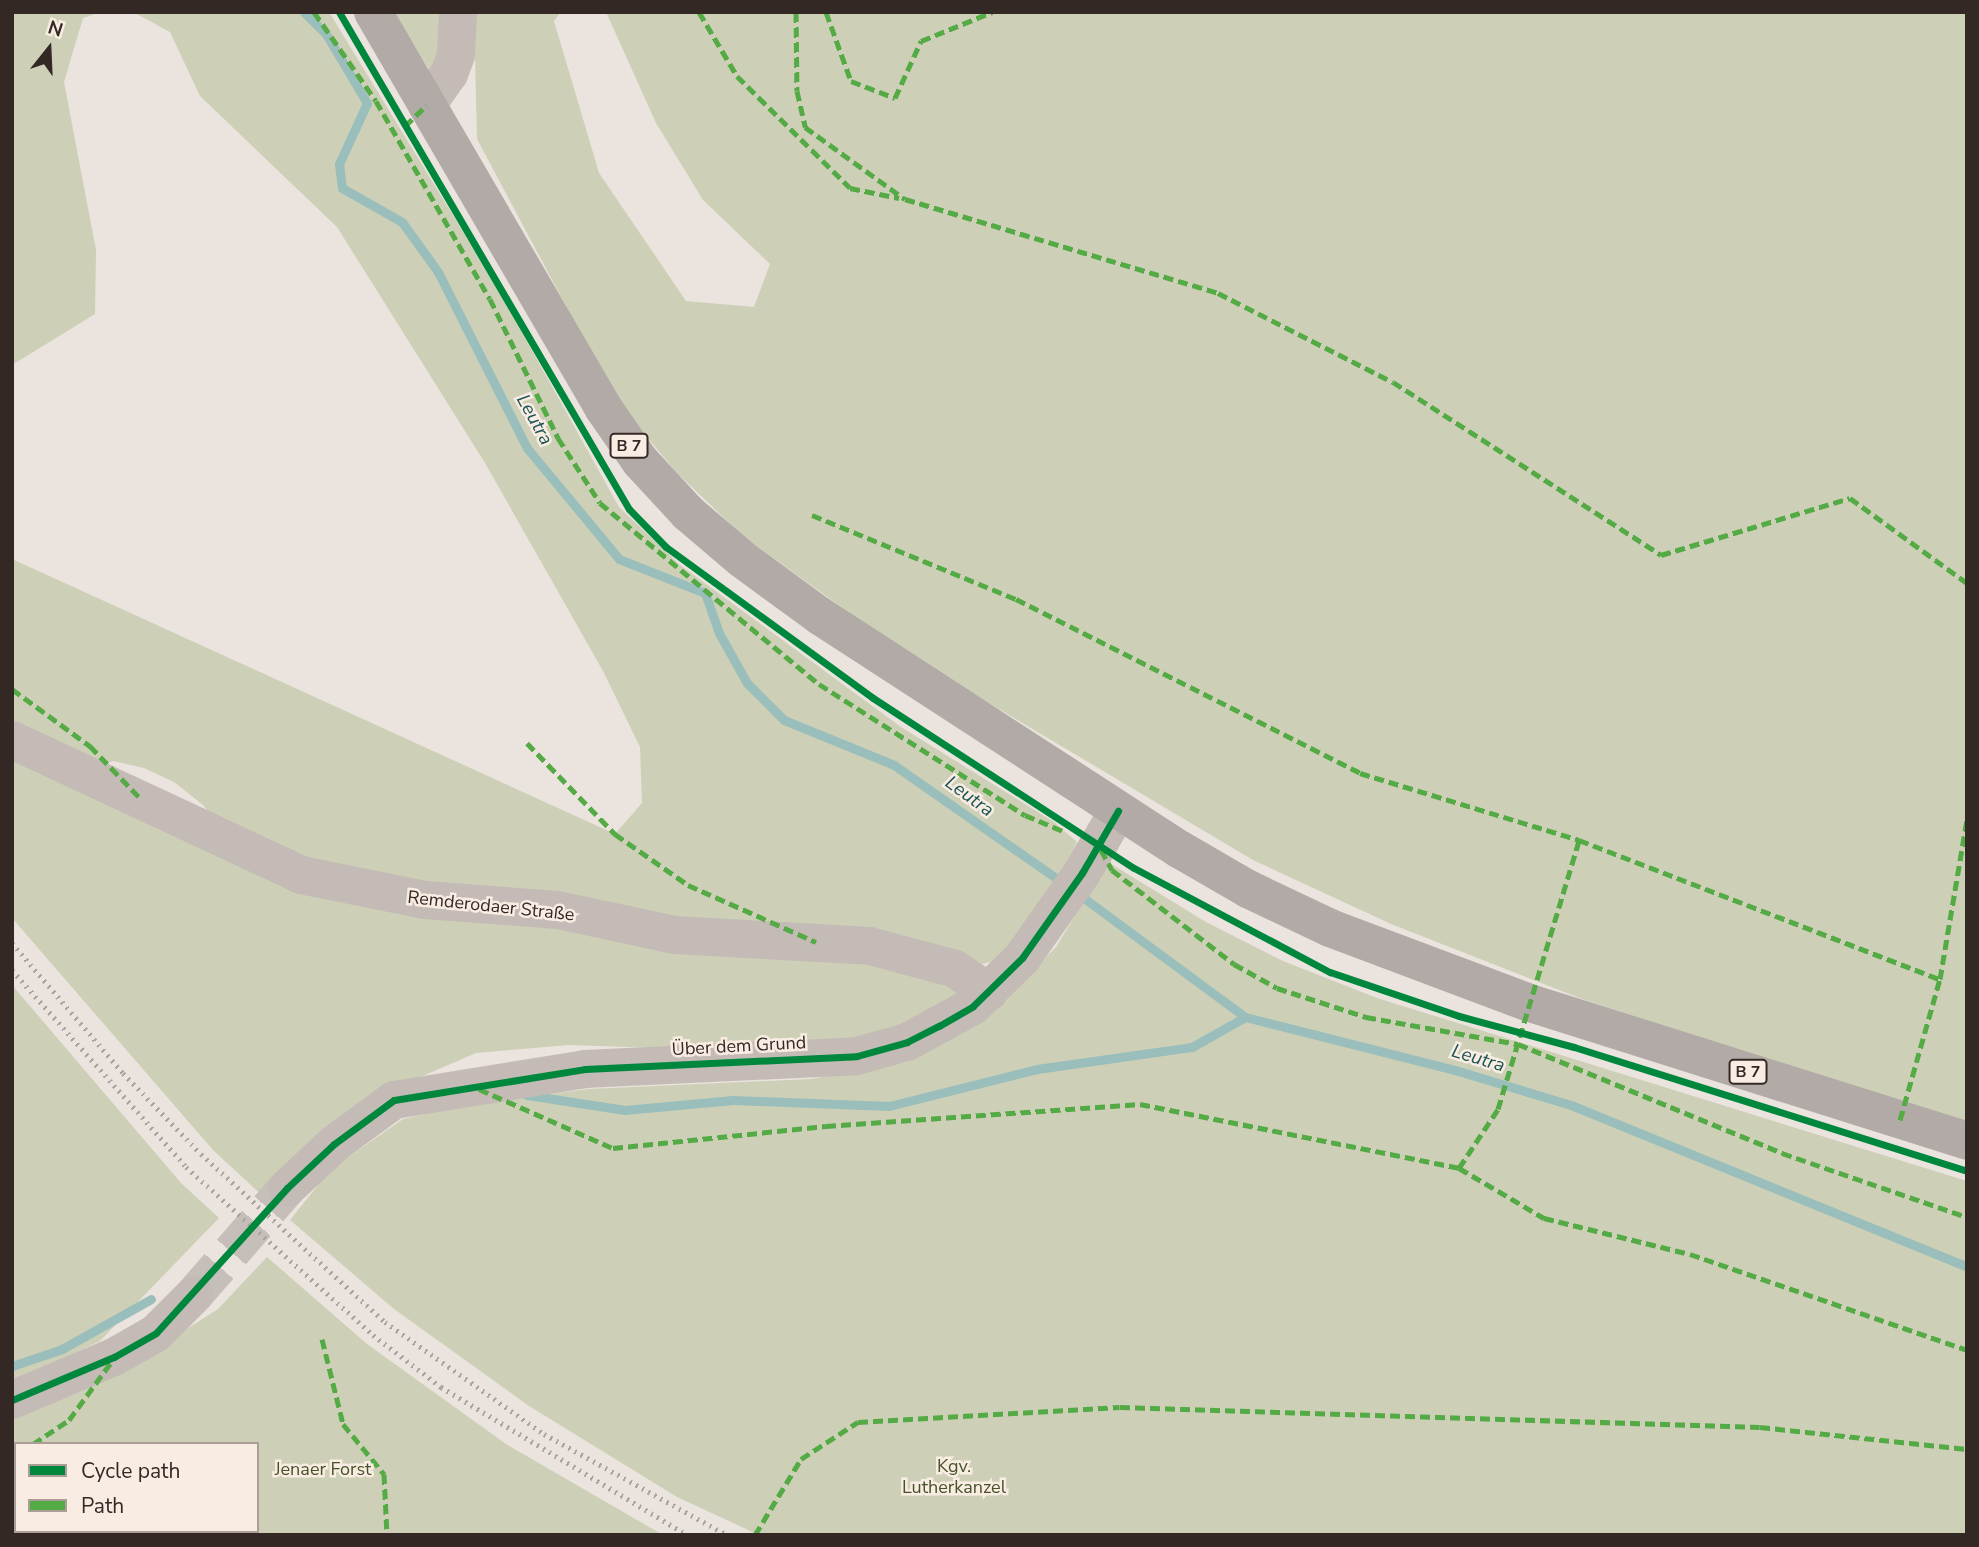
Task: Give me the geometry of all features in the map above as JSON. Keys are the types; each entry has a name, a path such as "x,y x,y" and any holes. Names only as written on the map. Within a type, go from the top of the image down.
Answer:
{"main road":[{"name":"B 7","path":"373,12 604,409 640,461 688,513 820,616 1118,811 1248,889 1398,954 1530,1003 1967,1141"}],"street":[{"path":"427,105 449,74 456,55 458,12"},
{"name":"Remderodaer Straße","path":"12,740 302,875 425,900 558,910 685,936 870,946 955,969 989,992"},
{"name":"Über dem Grund","path":"287,1188 334,1144 394,1100 585,1069 857,1056 939,1026 989,992 1040,936 1082,873 1118,811"},
{"path":"12,1400 123,1353 156,1333 194,1295"}],"green space":[{"path":"12,12 100,12 83,18 64,82 96,250 95,314 12,365"},
{"path":"133,12 329,12 499,291 619,507 680,565 901,727 1054,822 1077,842 1059,885 996,961 972,966 426,895 226,835 203,805 174,782 144,768 113,761 89,767 12,734 12,559 615,834 642,803 640,747 603,671 485,463 337,227 200,96 170,32"},
{"path":"394,12 445,12 438,71 430,71"},
{"path":"474,12 561,12 554,21 599,173 686,301 754,307 770,264 703,200 656,123 606,12 1967,12 1967,1124 1582,999 1391,924 1253,860 908,655 743,536 677,473 616,400 477,139"},
{"path":"12,746 244,857 845,948 960,992 904,1031 750,1051 569,1045 476,1053 404,1084 266,1199 213,1150 12,918"},
{"name":"Kgv. Lutherkanzel","path":"1108,862 1206,922 1283,961 1377,998 1967,1181 1967,1535 759,1535 677,1497 529,1406 394,1309 290,1220 330,1170 403,1119 462,1106 588,1089 811,1079 907,1062 1000,1004 1056,947"},
{"path":"12,985 181,1183 219,1218 100,1341 12,1383"},
{"name":"Jenaer Forst","path":"267,1257 367,1344 506,1444 663,1535 12,1535 12,1417 124,1369 218,1309"}],"waterway":[{"name":"Leutra","path":"304,12 326,34 367,103 339,164 342,188 402,222 438,272 527,448 619,559 705,593 719,633 747,683 784,720 894,765 1063,883"},
{"name":"Leutra","path":"1077,893 1245,1017 1455,1070 1571,1105 1967,1267"},
{"path":"527,1095 625,1110 733,1100 889,1106 1037,1069 1192,1047 1245,1017"},
{"path":"12,1366 62,1349 151,1299"}],"tunnel":[{"path":"194,1295 287,1188"}],"railway":[{"path":"12,943 123,1073 201,1154 385,1322 544,1434 727,1535"},
{"path":"12,970 186,1167 373,1335 441,1387 687,1535"}],"marked path":[{"path":"314,12 376,101 490,299 558,438 600,503 819,684 1025,815 1065,832"},
{"path":"699,12 737,76 850,188 899,198"},
{"path":"796,12 797,91 805,127 905,199 1218,293 1393,382 1661,555 1850,498 1967,583"},
{"path":"826,12 851,81 895,98 921,41 992,12"},
{"path":"405,126 427,105"},
{"path":"812,515 1016,599 1360,773 1579,840"},
{"path":"12,689 90,746 140,798"},
{"path":"527,743 615,834 688,885 816,942"},
{"path":"1900,1120 1940,979 1967,820"},
{"path":"479,1089 613,1148 826,1126 1140,1104 1459,1168 1498,1109 1579,840 1940,979"},
{"path":"1101,850 1112,870 1234,964 1277,988 1366,1017 1518,1044 1782,1153 1967,1217"},
{"path":"1459,1168 1544,1218 1690,1254 1967,1350"},
{"path":"322,1339 343,1424 384,1474 387,1535"},
{"path":"36,1442 69,1420 112,1361"},
{"path":"755,1535 801,1459 858,1422 1120,1407 1760,1427 1967,1449"}],"cycle path":[{"path":"339,12 629,509 666,547 873,698 1134,868 1330,972 1459,1016 1574,1047 1967,1171"},
{"path":"12,1400 114,1357 156,1333 287,1188 334,1144 394,1100 585,1069 857,1056 907,1042 939,1026 973,1006 1022,958 1082,873 1118,811"}]}
